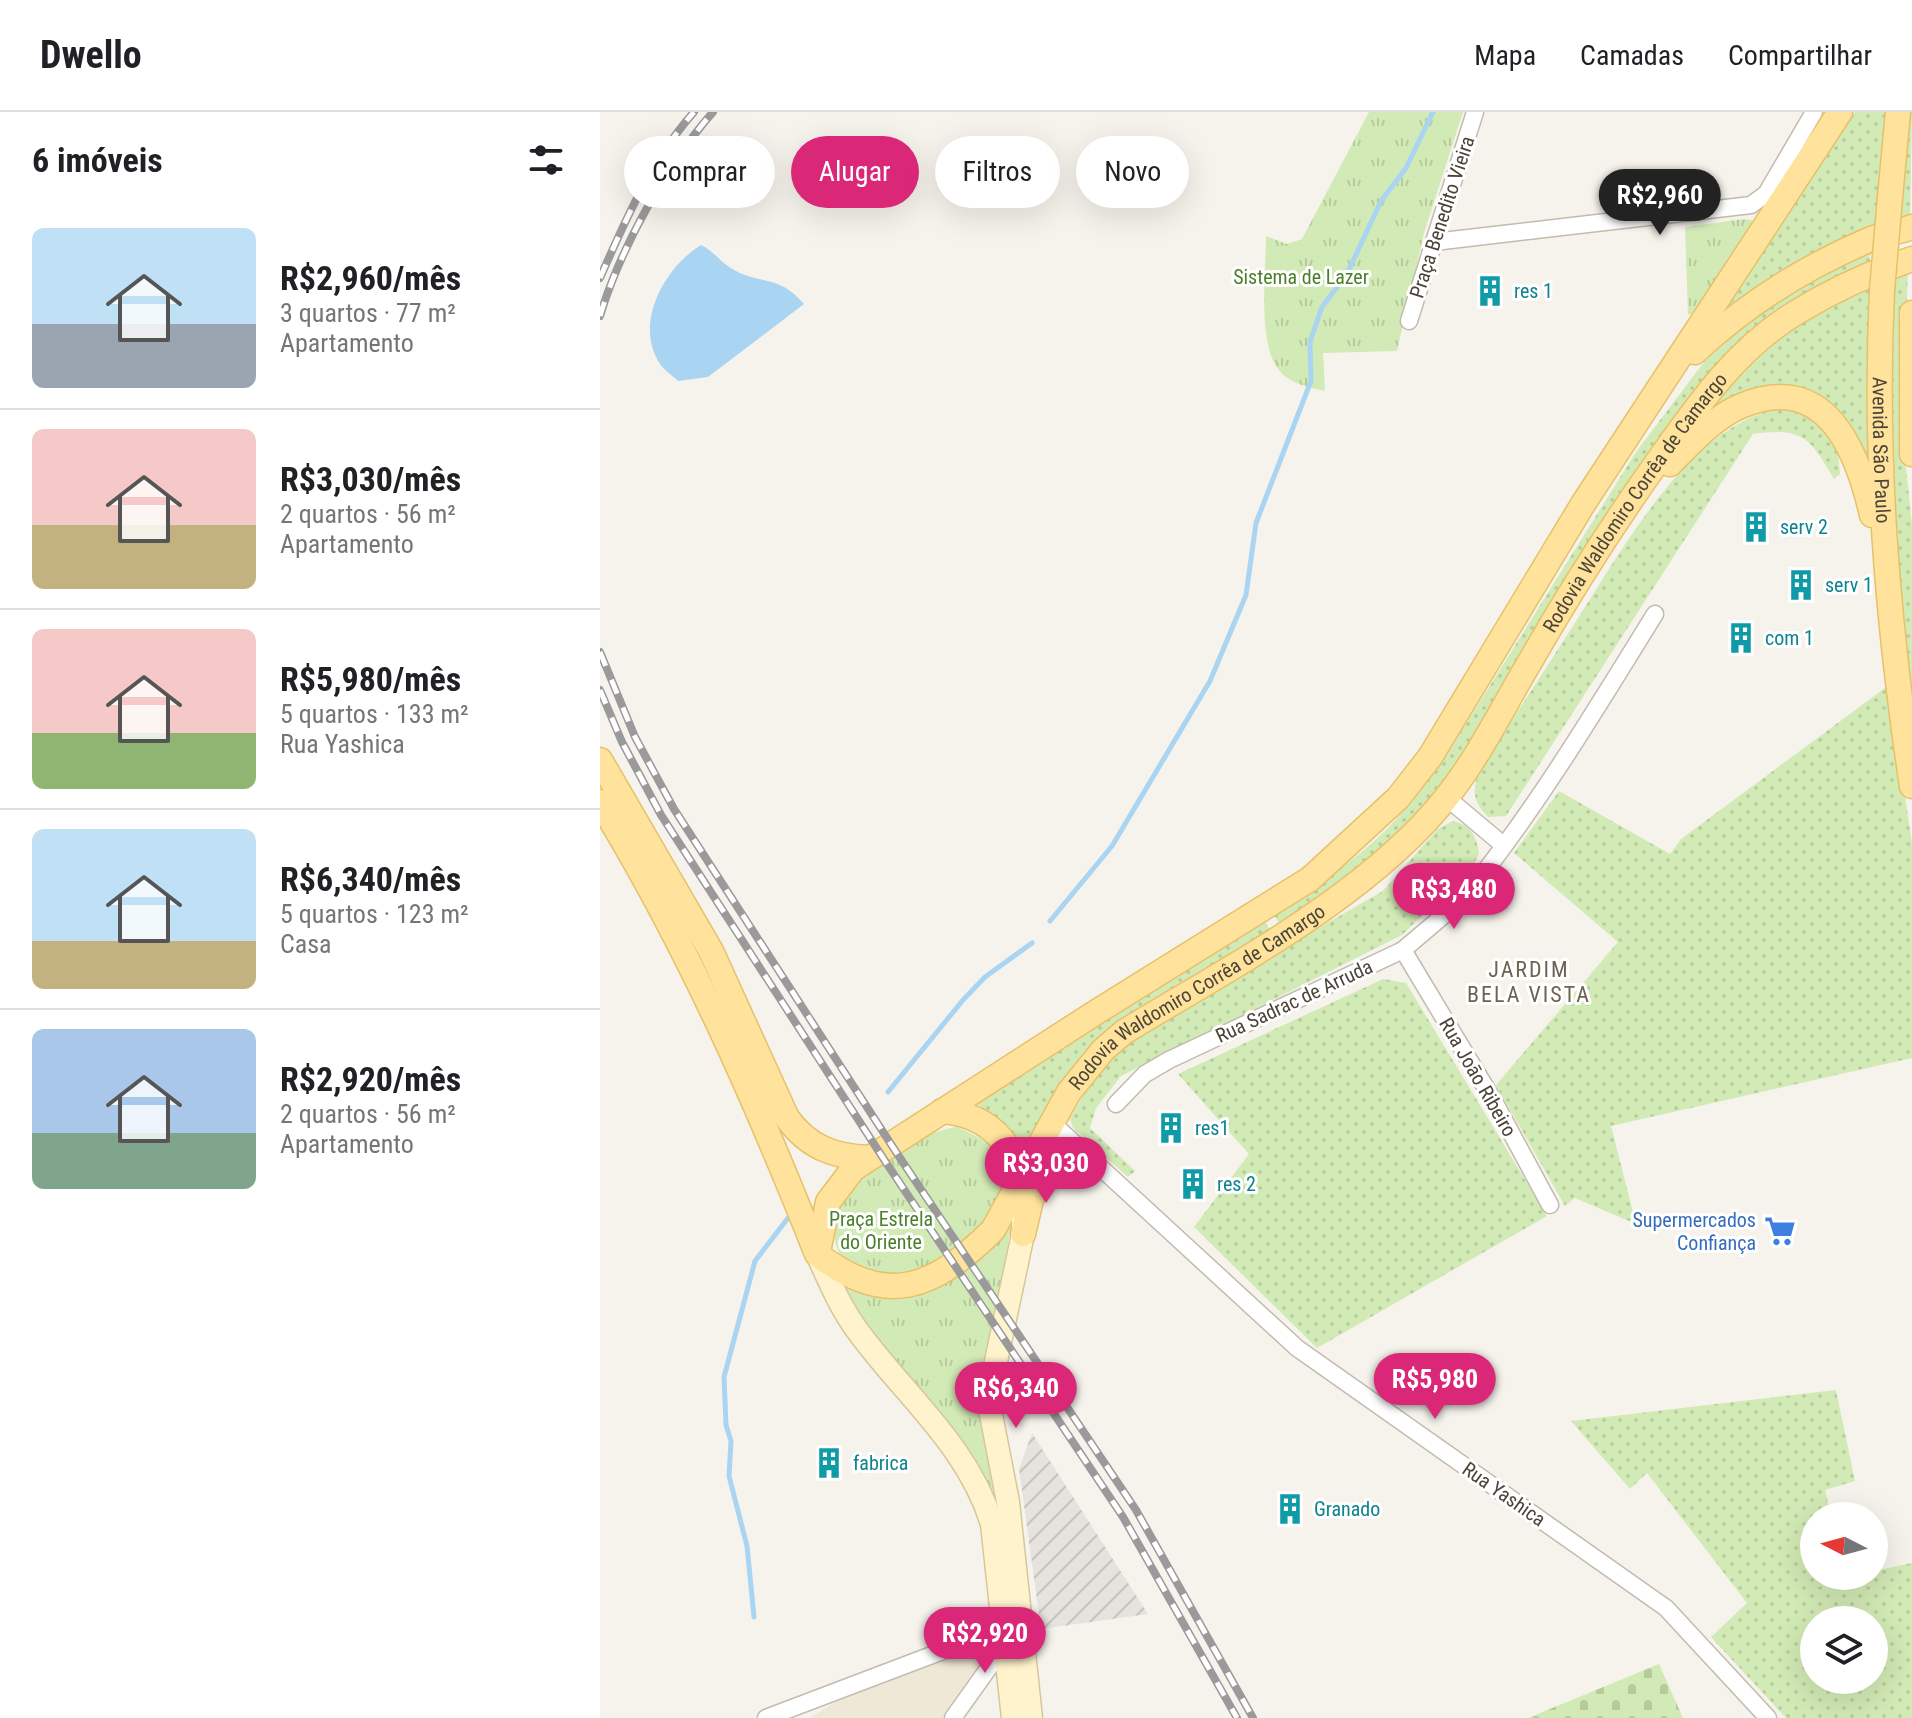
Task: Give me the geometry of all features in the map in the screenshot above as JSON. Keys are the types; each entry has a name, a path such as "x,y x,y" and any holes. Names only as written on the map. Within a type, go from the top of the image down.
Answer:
{"main road":[{"name":"Rodovia Waldomiro Corrêa de Camargo","path":"1840,112 1518,608 1430,757 1370,827 1310,879 1262,911 1118,998 869,1158 832,1193 823,1219 817,1254 841,1273 865,1284 892,1287 919,1282 974,1247 993,1230 1069,1092 1103,1050 1124,1032 1279,936 1350,886 1419,828 1446,797 1620,514 1700,399 1732,365 1795,313 1872,273 1908,261"},
{"name":"Avenida São Paulo","path":"1898,112 1882,290 1879,361 1884,569 1896,690 1912,786"},
{"name":"Rodovia Waldomiro Corrêa de Camargo","path":"1660,388 1728,321 1773,289 1878,237 1912,227"},
{"name":"Avenida São Paulo","path":"1912,313 1912,454"},
{"path":"1620,514 1699,435 1739,406 1772,397 1803,402 1827,415 1848,440 1862,469 1884,569"},
{"path":"600,760 711,951 787,1118 799,1134 827,1152 869,1158"},
{"path":"600,802 686,951 714,1009 817,1254 856,1329 952,1443 973,1476 992,1524 1010,1632 1031,1718"},
{"path":"942,1111 970,1116 998,1134 1009,1147 1021,1178 1023,1234"},
{"path":"1013,1718 1008,1502 988,1399 1023,1234 1051,1122"}],"street":[{"name":"Praça Benedito Vieira","path":"1409,321 1475,112"},
{"path":"1434,242 1751,205 1766,194 1814,112"},
{"name":"Rua Sadrac de Arruda","path":"1116,1104 1145,1074 1169,1060 1403,950 1478,881 1561,765 1655,614"},
{"path":"1446,797 1502,844"},
{"name":"Rua Joāo Ribeiro","path":"1403,950 1495,1103 1550,1205"},
{"name":"Rua Yashica","path":"1051,1122 1297,1348 1666,1608 1768,1718"},
{"path":"766,1718 786,1714 1010,1632"},
{"path":"953,1718 1010,1632"}],"shaded area":[{"path":"1032,1433 1148,1614 1041,1629 1019,1469"},
{"path":"969,1648 977,1653 981,1665 947,1718 810,1718 840,1699"}],"green space":[{"name":"Sistema de Lazer","path":"1369,112 1463,112 1424,233 1397,351 1323,353 1325,391 1285,377 1270,353 1265,321 1266,236 1287,244 1302,239"},
{"path":"1855,112 1887,112 1875,232 1710,332"},
{"path":"1907,112 1912,112 1910,219 1898,221"},
{"path":"1752,220 1751,231 1702,310 1688,315 1685,227"},
{"path":"1871,248 1869,265 1767,324 1432,796 1400,834 1362,868 1281,926 1274,915 1361,853 1396,820 1420,791 1449,751 1636,452 1704,362 1765,309 1811,279"},
{"path":"1908,266 1903,438 1912,525 1912,746 1897,568 1892,390 1895,271"},
{"path":"1873,288 1876,480 1856,437 1839,414 1828,404 1799,389 1678,448 1741,376 1789,332 1843,299"},
{"path":"1784,408 1805,413 1837,442 1840,474 1834,479 1803,438 1783,432 1753,434 1506,816 1488,817 1475,795 1480,769 1661,494 1718,437 1750,418"},
{"path":"1889,685 1912,844 1912,1058 1611,1126 1636,1224 1575,1198 1565,1206 1496,1085 1618,942 1514,853 1559,791 1670,854 1681,839"},
{"path":"1453,821 1464,825 1472,833 1479,854 1472,867 1402,935 1121,1076 1096,1108 1090,1128 1135,1171 1128,1177 1073,1128 1070,1119 1088,1087 1118,1050 1213,988 1383,891 1438,829"},
{"path":"1264,920 1272,933 1129,1018 1026,1157 1008,1128 975,1102"},
{"path":"1383,979 1406,983 1547,1216 1317,1348 1194,1227 1249,1154 1178,1074"},
{"name":"Praça Estrela do Oriente","path":"955,1127 980,1138 996,1151 1004,1166 1005,1182 989,1215 951,1252 914,1275 892,1279 845,1263 835,1239 835,1216 846,1194 862,1175 884,1158 933,1133"},
{"path":"1011,1223 997,1320 1000,1503 993,1503 839,1284 864,1294 888,1297 1002,1236"},
{"path":"1836,1390 1855,1481 1825,1490 1828,1502 1800,1502 1800,1590 1888,1590 1888,1568 1912,1563 1912,1718 1786,1718 1711,1637 1747,1603 1647,1473 1630,1489 1571,1421"},
{"path":"1659,1664 1683,1718 1528,1718"}],"water":[{"path":"701,245 731,268 786,288 804,304 708,377 678,381 662,366 653,348 650,331 652,314 665,282 676,267"}],"waterway":[{"path":"1050,921 1112,846 1210,681 1246,595 1256,523 1311,381 1310,342 1322,307 1347,274 1381,201 1406,168 1433,112"},
{"path":"888,1092 985,977 1032,943"},
{"path":"754,1617 747,1546 729,1476 731,1441 726,1425 724,1377 755,1261 788,1218"}],"railway":[{"path":"600,278 652,170 694,112"},
{"path":"600,316 620,263 647,208 679,156 713,112"},
{"path":"600,652 635,737 674,809 898,1155 1136,1510 1253,1718"},
{"path":"600,690 622,742 661,815 885,1161 1123,1517 1237,1718"}],"place":[{"name":"res 1","path":"1490,291"},
{"name":"serv 2","path":"1756,527"},
{"name":"serv 1","path":"1801,585"},
{"name":"com 1","path":"1741,638"},
{"name":"res1","path":"1171,1128"},
{"name":"res 2","path":"1193,1184"},
{"name":"Supermercados Confiança","path":"1780,1231"},
{"name":"fabrica","path":"829,1463"},
{"name":"Granado","path":"1290,1509"}],"district":[{"name":"JARDIM BELA VISTA","path":"1529,982"}]}
